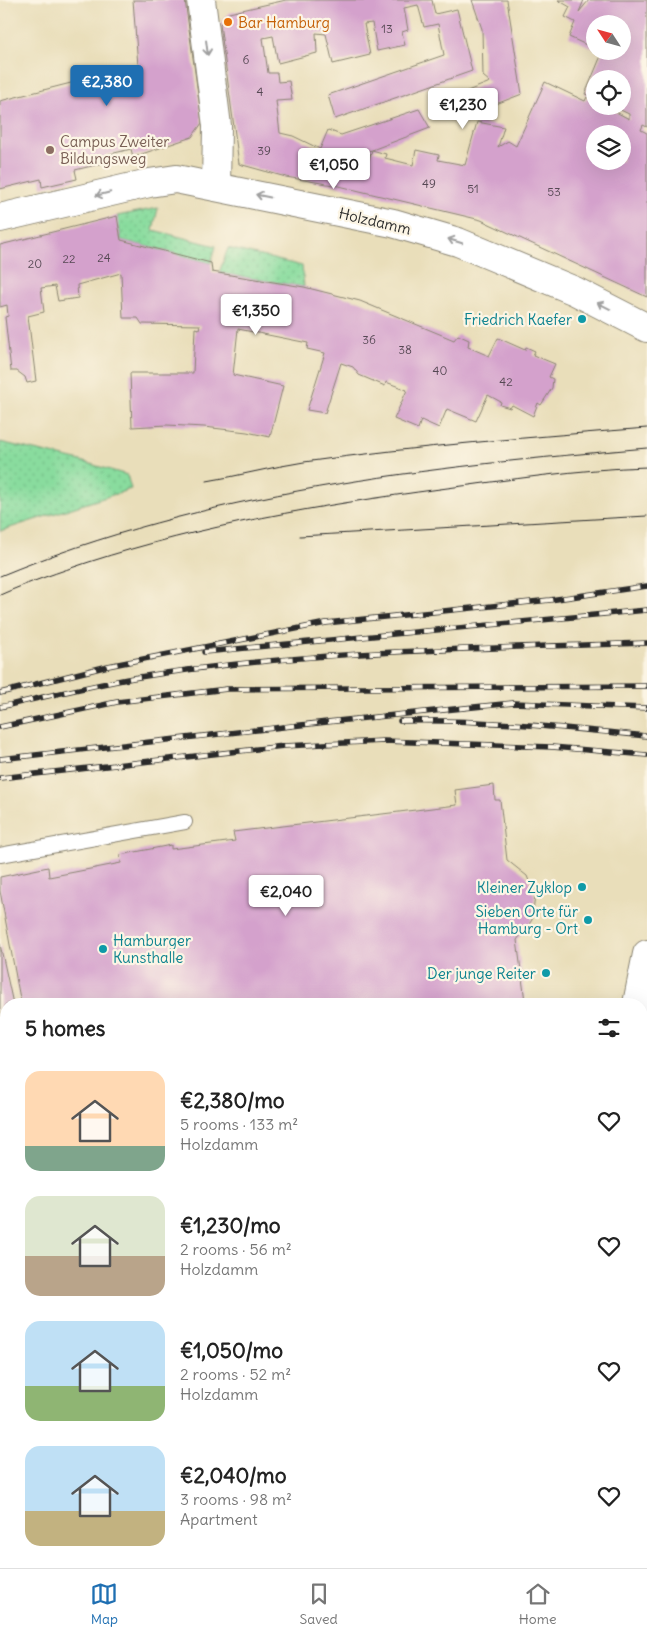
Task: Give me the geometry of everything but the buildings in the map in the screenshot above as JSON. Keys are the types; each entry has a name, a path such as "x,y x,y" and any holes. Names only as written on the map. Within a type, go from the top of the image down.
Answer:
{"street":[{"path":"201,0 217,126 216,187"},
{"name":"Holzdamm","path":"0,218 149,183 176,179 393,223 458,242 575,291 647,328"},
{"path":"638,998 647,954"}],"lane":[{"path":"0,855 184,822"}],"green space":[{"path":"158,208 153,230 216,246 211,263 121,240 117,216"},
{"path":"228,248 302,266 304,287 219,273"},
{"path":"0,442 77,460 127,475 131,489 0,531"}],"tram line":[{"path":"207,481 292,464 347,456 475,442 647,428"},
{"path":"0,576 78,547 157,523 237,503 318,487 400,474 565,455 647,448"},
{"path":"0,595 55,573 132,549 175,537 307,509 395,495 569,472 647,467"},
{"path":"300,536 647,516"}],"railway":[{"path":"0,693 108,666 326,623 550,600 647,586"},
{"path":"204,652 647,610"},
{"path":"0,707 133,678 261,662 390,652 647,643"},
{"path":"0,727 117,702 227,689 647,686"},
{"path":"0,759 513,703 647,708"},
{"path":"400,721 493,723 647,736"},
{"path":"0,778 284,746 384,741 552,747 647,755"}],"place":[{"name":"Bar Hamburg","path":"228,22"},
{"name":"Campus Zweiter Bildungsweg","path":"50,150"},
{"name":"Friedrich Kaefer","path":"582,319"},
{"name":"Kleiner Zyklop","path":"582,887"},
{"name":"Sieben Orte für Hamburg - Ort","path":"588,920"},
{"name":"Hamburger Kunsthalle","path":"103,949"},
{"name":"Der junge Reiter","path":"546,973"}]}
